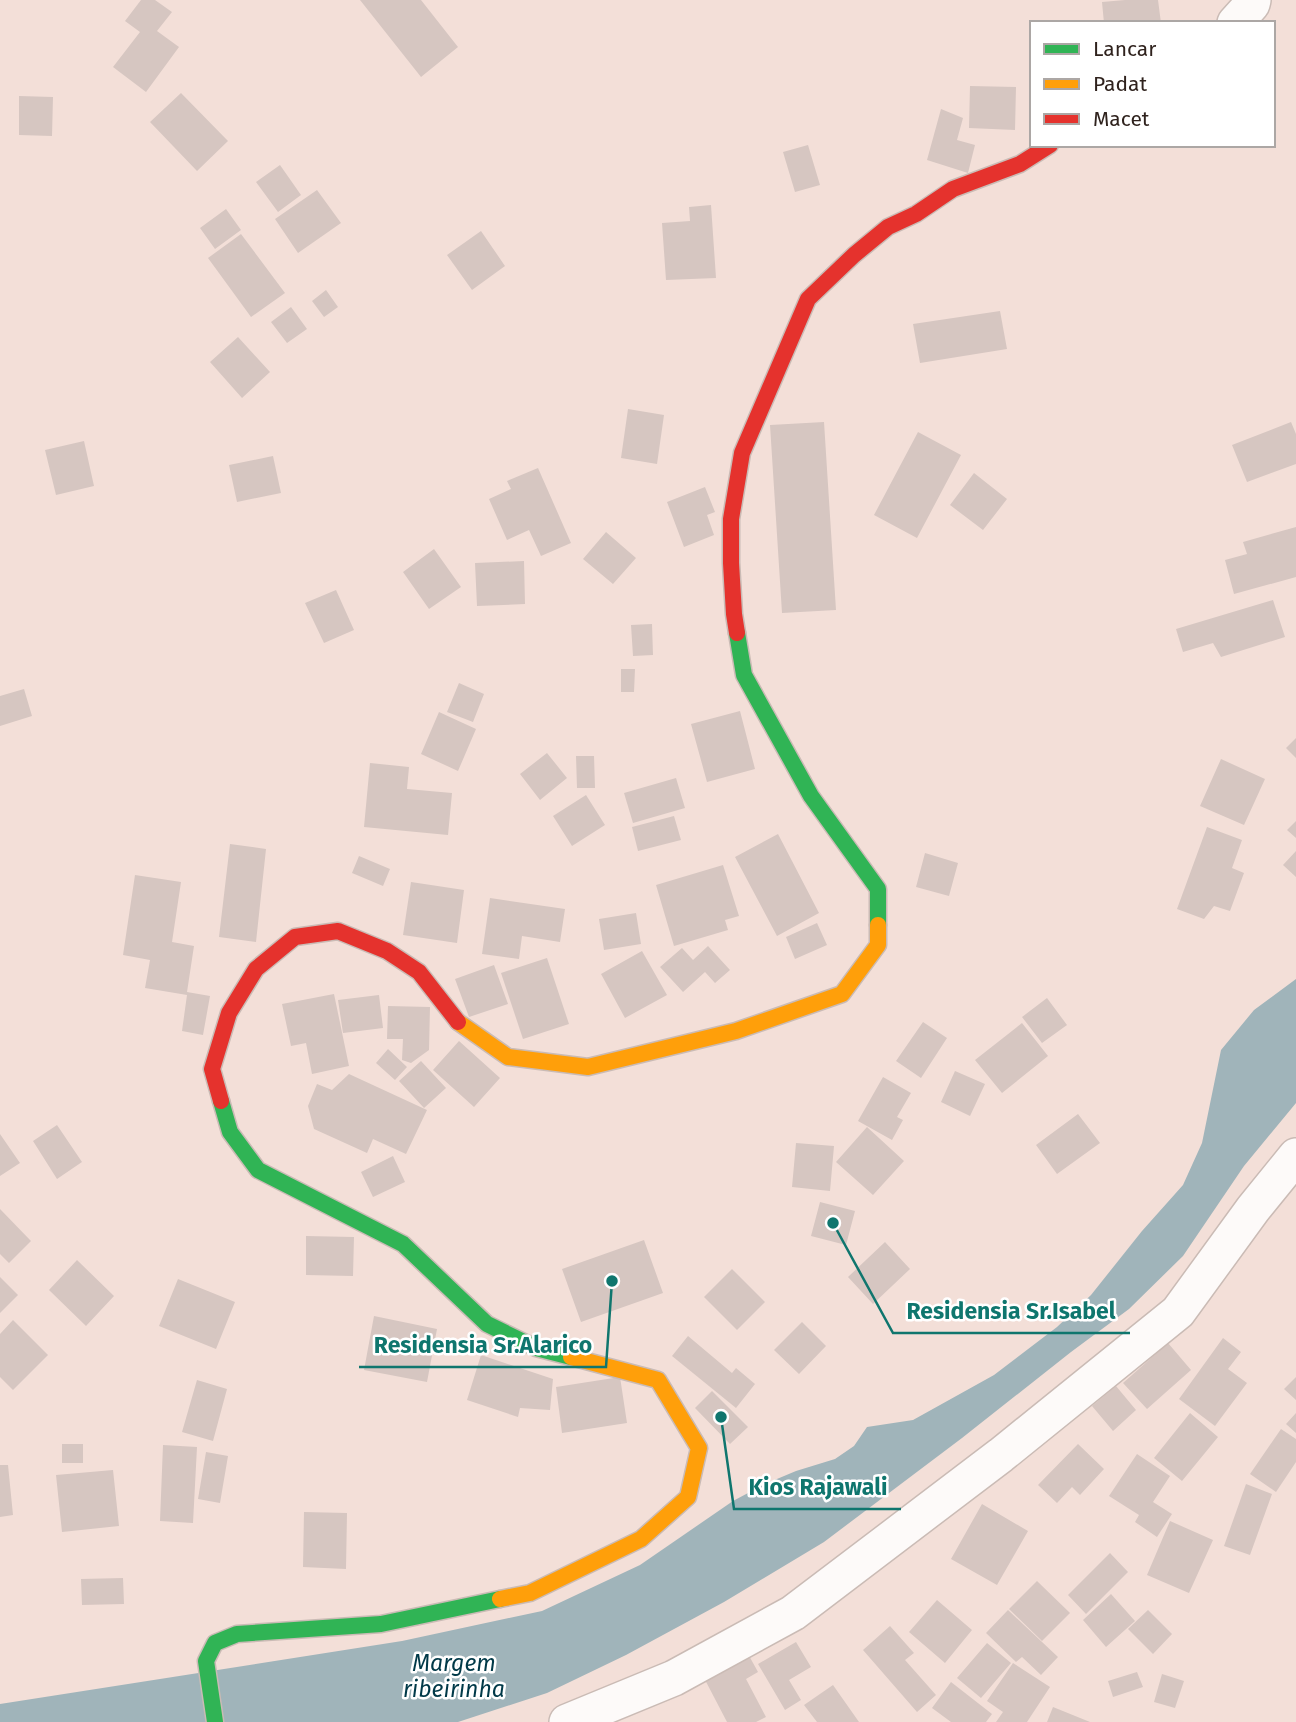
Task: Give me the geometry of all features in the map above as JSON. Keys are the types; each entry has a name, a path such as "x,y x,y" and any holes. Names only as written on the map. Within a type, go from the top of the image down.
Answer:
{"street":[{"path":"1237,21 1253,0"},
{"path":"215,1722 205,1661 215,1643 237,1634 382,1624 530,1593 641,1539 688,1497 699,1448 658,1380 536,1348 487,1324 402,1244 258,1170 230,1132 212,1069 229,1013 256,969 295,937 338,931 387,951 419,972 458,1022 508,1057 588,1067 736,1031 842,994 877,946 878,889 811,796 744,674 734,614 731,563 732,519 742,453 808,299 888,227 916,214 953,190 1020,164 1047,147"},
{"path":"567,1722 674,1678 793,1612 1001,1455 1178,1312 1253,1209 1296,1156"}],"water":[{"name":"Margem ribeirinha","path":"1296,979 1296,1103 1244,1166 1183,1256 1129,1309 962,1438 824,1542 724,1602 626,1655 547,1693 458,1722 0,1722 0,1704 402,1641 542,1611 640,1565 733,1501 765,1484 835,1459 854,1446 867,1427 913,1420 994,1375 1057,1327 1091,1295 1183,1185 1202,1143 1221,1050 1254,1010"}],"building":[{"path":"141,0 155,0 172,12 157,31 179,47 146,92 113,67 140,32 125,21"},
{"path":"360,0 421,0 458,47 421,77"},
{"path":"1158,0 1161,21 1104,21 1102,2"},
{"path":"970,86 1016,87 1015,130 969,128"},
{"path":"181,93 228,141 197,171 150,122"},
{"path":"19,96 53,97 52,136 19,135"},
{"path":"941,109 963,118 957,140 975,145 968,173 927,160"},
{"path":"808,145 820,185 795,192 783,152"},
{"path":"280,165 301,195 278,212 256,182"},
{"path":"317,190 341,223 298,253 275,219"},
{"path":"711,205 716,278 666,280 662,223 690,221 689,207"},
{"path":"226,209 241,230 215,249 200,228"},
{"path":"481,231 505,266 472,290 447,255"},
{"path":"241,234 285,293 251,317 208,258"},
{"path":"326,290 338,307 324,317 312,301"},
{"path":"291,307 307,329 287,343 271,322"},
{"path":"1000,311 1007,349 920,363 913,324"},
{"path":"238,337 270,372 242,398 210,362"},
{"path":"628,409 664,415 657,464 621,458"},
{"path":"824,422 836,610 782,613 770,425"},
{"path":"1291,422 1296,434 1296,464 1247,482 1232,445"},
{"path":"918,432 961,455 917,538 874,515"},
{"path":"84,441 94,486 56,495 45,450"},
{"path":"273,456 281,493 237,502 229,465"},
{"path":"538,468 571,543 541,556 529,530 507,540 489,499 511,489 507,481"},
{"path":"974,473 1007,499 983,530 950,505"},
{"path":"705,487 715,512 707,515 714,535 684,547 667,502"},
{"path":"1296,527 1296,577 1234,594 1225,560 1247,554 1243,542"},
{"path":"606,532 636,558 613,584 583,559"},
{"path":"434,549 461,587 429,609 403,572"},
{"path":"524,561 525,604 477,606 475,563"},
{"path":"336,590 354,630 324,643 305,603"},
{"path":"1273,600 1285,637 1221,657 1213,643 1183,652 1176,629"},
{"path":"652,624 653,655 633,656 631,625"},
{"path":"621,669 635,669 634,692 621,692"},
{"path":"459,683 484,694 473,722 447,712"},
{"path":"24,689 32,716 0,726 0,696"},
{"path":"740,711 755,769 707,782 691,724"},
{"path":"439,712 476,729 458,771 421,754"},
{"path":"1296,738 1296,758 1286,748"},
{"path":"547,753 567,778 540,800 520,774"},
{"path":"576,756 594,756 595,788 577,788"},
{"path":"1221,759 1265,779 1244,825 1200,806"},
{"path":"370,763 409,767 407,789 452,793 448,835 364,827"},
{"path":"676,778 685,808 633,823 624,793"},
{"path":"586,795 605,825 572,846 553,816"},
{"path":"674,816 681,840 638,851 632,827"},
{"path":"1296,821 1296,838 1287,830"},
{"path":"1207,827 1242,840 1232,868 1244,873 1230,911 1214,906 1204,919 1177,909"},
{"path":"778,834 819,913 777,936 735,857"},
{"path":"230,844 266,849 256,942 219,937"},
{"path":"1296,851 1296,877 1283,865"},
{"path":"925,853 958,863 949,896 916,887"},
{"path":"359,856 390,869 383,886 352,873"},
{"path":"723,865 739,916 725,920 728,930 674,946 656,885"},
{"path":"135,875 181,882 172,942 194,946 187,992 210,996 203,1035 182,1031 187,995 145,988 150,960 123,955"},
{"path":"411,882 464,890 457,943 403,935"},
{"path":"490,898 565,909 560,942 522,936 519,959 482,954"},
{"path":"636,913 641,944 604,950 599,919"},
{"path":"817,923 827,945 795,959 786,937"},
{"path":"708,946 730,970 715,983 705,972 683,992 660,967 682,948 693,960"},
{"path":"642,951 667,995 625,1018 601,974"},
{"path":"547,958 569,1024 523,1039 501,973"},
{"path":"494,965 508,1004 469,1017 455,979"},
{"path":"334,994 349,1066 312,1074 306,1043 291,1046 282,1004"},
{"path":"379,995 383,1028 343,1033 338,1000"},
{"path":"1047,998 1067,1025 1042,1043 1022,1017"},
{"path":"388,1006 430,1007 429,1050 411,1063 402,1060 403,1039 387,1039"},
{"path":"923,1022 947,1038 921,1078 896,1061"},
{"path":"1022,1023 1048,1056 1002,1093 975,1060"},
{"path":"459,1041 500,1078 474,1107 433,1070"},
{"path":"388,1049 407,1067 395,1080 376,1063"},
{"path":"421,1061 446,1088 424,1108 399,1081"},
{"path":"955,1071 985,1084 970,1116 941,1102"},
{"path":"349,1074 427,1110 406,1154 373,1139 367,1153 314,1129 308,1106 317,1084 332,1090"},
{"path":"883,1077 911,1093 897,1117 903,1120 892,1140 858,1121"},
{"path":"1078,1114 1100,1143 1057,1174 1036,1145"},
{"path":"57,1125 82,1162 57,1179 33,1141"},
{"path":"867,1127 904,1161 873,1195 836,1162"},
{"path":"0,1134 20,1163 0,1176"},
{"path":"796,1143 834,1146 830,1191 792,1187"},
{"path":"393,1156 405,1182 373,1197 361,1172"},
{"path":"820,1202 855,1211 846,1245 811,1236"},
{"path":"0,1209 31,1241 9,1263 0,1254"},
{"path":"306,1236 354,1237 353,1276 306,1275"},
{"path":"644,1240 663,1293 581,1322 562,1269"},
{"path":"885,1242 910,1269 873,1304 848,1277"},
{"path":"77,1260 114,1296 86,1326 49,1290"},
{"path":"732,1269 765,1302 737,1330 704,1297"},
{"path":"0,1277 18,1295 0,1313"},
{"path":"178,1279 235,1302 216,1349 159,1326"},
{"path":"374,1316 437,1329 427,1382 364,1370"},
{"path":"13,1320 48,1355 13,1390 0,1377 0,1334"},
{"path":"802,1322 826,1346 799,1374 774,1350"},
{"path":"688,1336 732,1373 736,1368 755,1384 736,1408 672,1356"},
{"path":"1223,1338 1241,1352 1228,1369 1247,1383 1215,1426 1179,1399"},
{"path":"1168,1343 1191,1370 1147,1409 1123,1383"},
{"path":"481,1355 553,1379 550,1410 520,1408 518,1417 467,1400"},
{"path":"620,1377 627,1423 562,1433 556,1387"},
{"path":"1296,1377 1296,1400 1284,1389"},
{"path":"197,1380 227,1389 213,1441 182,1432"},
{"path":"1116,1386 1136,1410 1113,1431 1092,1406"},
{"path":"712,1391 748,1427 730,1444 695,1408"},
{"path":"1190,1413 1218,1437 1182,1481 1154,1458"},
{"path":"1296,1413 1296,1433 1286,1424"},
{"path":"1281,1429 1296,1439 1296,1462 1276,1492 1250,1474"},
{"path":"62,1444 83,1444 83,1463 62,1463"},
{"path":"1078,1444 1104,1469 1080,1495 1072,1487 1057,1503 1038,1485"},
{"path":"163,1445 197,1447 193,1523 160,1521"},
{"path":"206,1452 228,1456 220,1503 198,1499"},
{"path":"1137,1454 1170,1476 1153,1502 1172,1514 1157,1537 1135,1522 1139,1515 1109,1496"},
{"path":"0,1465 8,1465 13,1515 0,1517"},
{"path":"113,1470 119,1526 62,1532 56,1475"},
{"path":"1246,1484 1272,1494 1250,1555 1224,1546"},
{"path":"982,1504 1028,1531 997,1585 951,1559"},
{"path":"304,1512 347,1513 346,1569 303,1567"},
{"path":"1170,1521 1213,1540 1189,1593 1147,1575"},
{"path":"1110,1553 1128,1572 1086,1614 1068,1595"},
{"path":"123,1578 124,1604 82,1605 81,1579"},
{"path":"1037,1581 1070,1613 1042,1641 1009,1609"},
{"path":"1111,1594 1135,1621 1106,1647 1083,1620"},
{"path":"937,1600 972,1630 945,1663 909,1632"},
{"path":"1008,1610 1058,1657 1041,1675 1022,1657 1016,1662 986,1633"},
{"path":"1148,1610 1172,1634 1153,1654 1128,1629"},
{"path":"890,1626 914,1653 905,1660 936,1695 917,1712 863,1650"},
{"path":"796,1642 811,1667 789,1680 801,1700 785,1710 758,1664"},
{"path":"987,1643 1011,1663 981,1698 957,1678"},
{"path":"747,1652 758,1672 746,1679 766,1717 756,1722 727,1722 703,1676"},
{"path":"1013,1663 1050,1687 1027,1722 996,1722 1003,1712 987,1701"},
{"path":"1137,1672 1143,1687 1113,1697 1108,1681"},
{"path":"1162,1674 1184,1681 1175,1708 1154,1702"},
{"path":"951,1682 992,1714 986,1722 951,1722 932,1708"},
{"path":"833,1685 859,1722 817,1722 804,1705"},
{"path":"1053,1707 1090,1722 1047,1722"}],"traffic: fast":[{"path":"737,633 744,675 811,796 878,889 878,925"},
{"path":"221,1101 230,1132 258,1170 403,1244 487,1324 536,1348 571,1357"},
{"path":"215,1722 206,1661 215,1643 237,1634 381,1624 500,1599"}],"traffic: slow":[{"path":"458,1022 508,1057 588,1067 736,1031 842,994 878,945 878,925"},
{"path":"500,1599 530,1593 641,1539 688,1497 699,1448 658,1380 571,1357"}],"traffic: jam":[{"path":"737,633 731,563 731,519 742,453 808,299 888,227 916,214 953,189 1020,164 1047,147"},
{"path":"221,1101 212,1069 229,1013 256,969 295,937 338,931 387,951 419,972 458,1022"}],"place":[{"name":"Residensia Sr.Isabel","path":"833,1223"},
{"name":"Residensia Sr.Alarico","path":"612,1281"},
{"name":"Kios Rajawali","path":"721,1417"}]}
